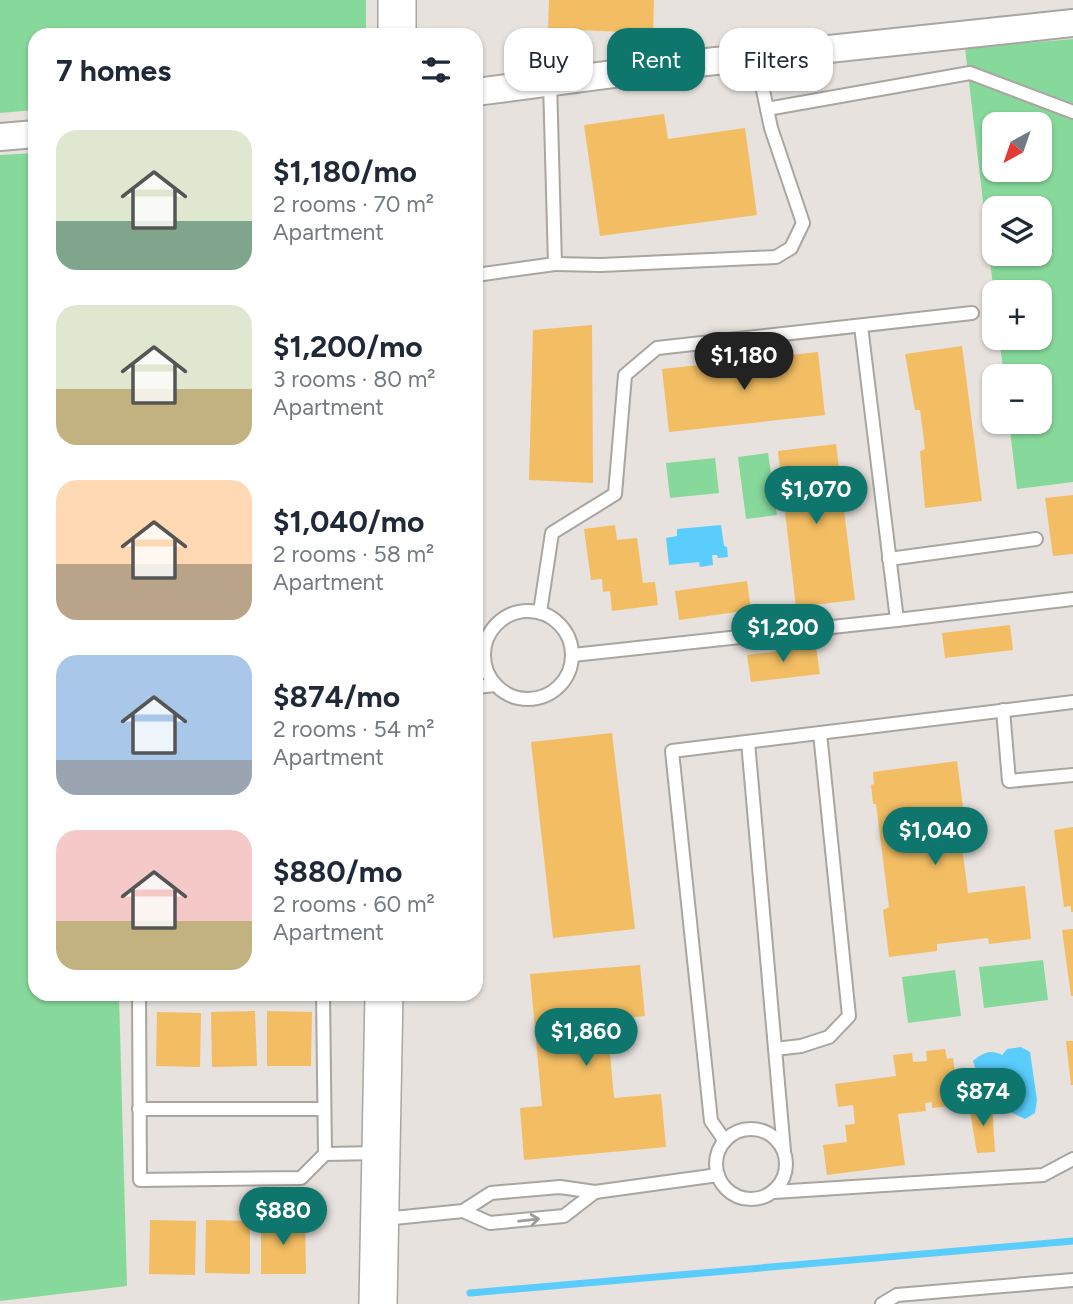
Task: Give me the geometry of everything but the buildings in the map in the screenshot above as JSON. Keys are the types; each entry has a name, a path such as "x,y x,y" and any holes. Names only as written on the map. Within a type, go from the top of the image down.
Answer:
{"main road":[{"path":"397,0 397,28"},
{"path":"378,1304 384,1001"}],"street":[{"path":"833,49 1073,23"},
{"path":"593,77 719,61"},
{"path":"483,91 504,88"},
{"path":"0,137 28,135"}],"lane":[{"path":"767,109 970,73 1073,112"},
{"path":"550,91 555,264"},
{"path":"483,274 555,264 601,265 776,257 791,248 803,223 763,91"},
{"path":"540,612 552,533 615,494 625,375 656,348 972,313"},
{"path":"861,326 897,620"},
{"path":"889,559 1036,539"},
{"path":"573,655 1073,599"},
{"path":"483,648 492,628 503,618 517,611 533,610 559,622 568,634 573,655 568,675 560,686 549,695 535,699 521,699 507,694 495,685 483,663"},
{"path":"483,686 495,685"},
{"path":"725,1140 712,1121 672,751 1073,702"},
{"path":"1003,710 1009,782 1073,775"},
{"path":"775,1049 801,1046 829,1037 849,1016 820,733"},
{"path":"748,742 787,1162 786,1173 774,1192"},
{"path":"139,1001 140,1180 301,1178 325,1154 381,1153"},
{"path":"323,1001 325,1154"},
{"path":"139,1109 323,1109"},
{"path":"784,1151 769,1134 746,1129 735,1133 725,1140 716,1163 723,1186 742,1199 753,1200 774,1192 1043,1175 1073,1158"},
{"path":"380,1220 463,1211 491,1193 560,1188 595,1192 718,1175"},
{"path":"463,1211 490,1223 564,1216 595,1192"},
{"path":"882,1304 897,1295 1073,1280"}],"green space":[{"path":"0,0 366,0 366,28 28,28 28,111 0,113"},
{"path":"1073,39 1073,482 1017,489 1010,434 1052,434 1052,364 1002,364 1001,350 1052,350 1052,280 992,280 991,266 1052,266 1052,196 982,196 965,48"},
{"path":"28,153 28,1001 119,1001 127,1286 0,1301 0,155"},
{"path":"768,453 777,515 746,519 738,457"},
{"path":"715,458 719,493 670,498 666,463"},
{"path":"1043,960 1048,1000 984,1008 979,967"},
{"path":"955,970 961,1016 908,1023 902,977"}],"water":[{"path":"721,525 728,557 718,558 717,555 712,555 713,565 700,567 699,562 669,565 666,538 677,536 677,529"},
{"path":"1021,1047 1030,1052 1037,1100 1035,1113 1025,1119 1006,1110 1006,1083 979,1079 973,1061 987,1053 1002,1055 1007,1049"}],"waterway":[{"path":"470,1293 1073,1241"}]}
